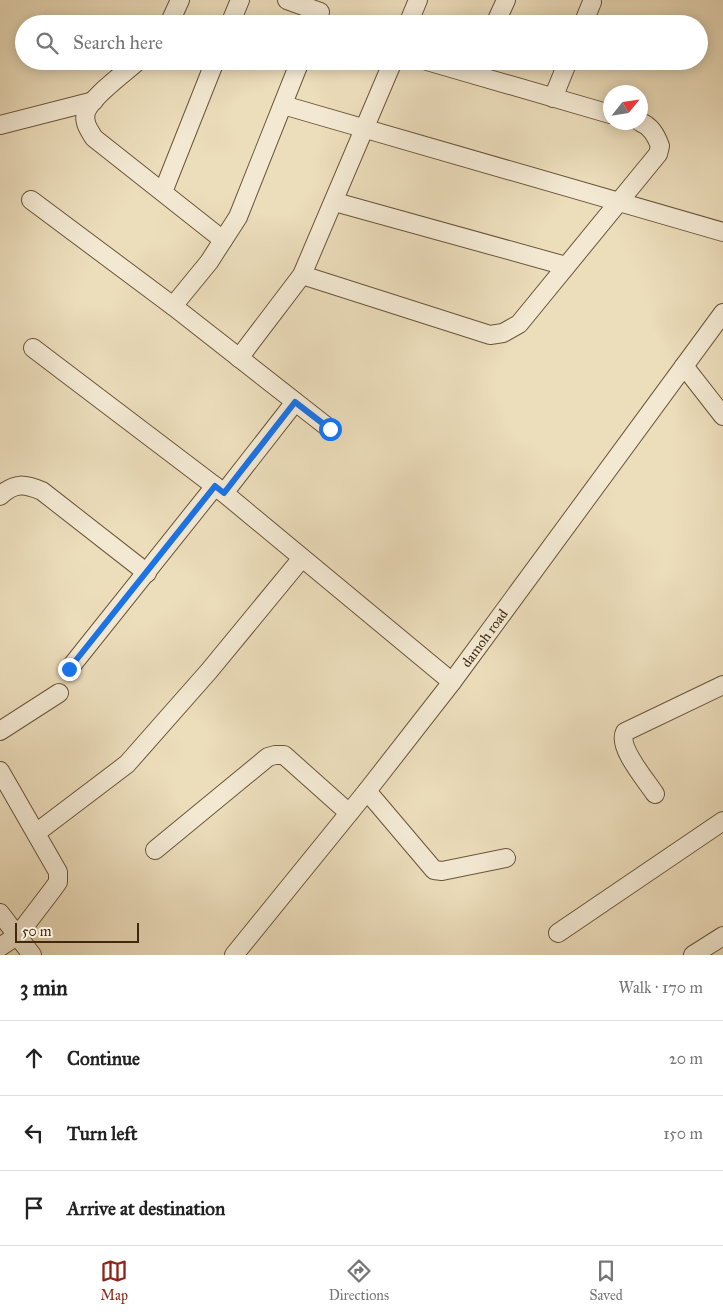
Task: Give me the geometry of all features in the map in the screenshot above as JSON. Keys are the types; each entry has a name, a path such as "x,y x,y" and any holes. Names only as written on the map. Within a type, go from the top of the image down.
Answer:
{"street":[{"path":"172,15 180,0"},
{"path":"234,15 240,0"},
{"path":"287,0 320,12"},
{"path":"412,15 418,0"},
{"path":"499,15 506,0"},
{"path":"587,15 592,2"},
{"path":"128,70 94,100 86,112 86,125 94,138 223,240"},
{"path":"163,192 211,70"},
{"path":"173,306 209,262 238,217 297,70"},
{"path":"239,358 302,275 335,202 389,70"},
{"path":"481,70 553,98 603,112"},
{"path":"553,98 564,70"},
{"path":"0,125 94,100"},
{"path":"283,105 723,232"},
{"path":"302,275 490,335 504,333 519,324 658,154 660,146 655,134 648,126"},
{"path":"31,200 173,306 330,429"},
{"path":"335,202 566,266"},
{"name":"damoh road","path":"234,955 367,791 452,682 723,313"},
{"path":"33,348 219,490 452,682"},
{"path":"684,366 723,416"},
{"path":"69,669 147,573 295,402"},
{"path":"0,496 16,485 26,485 42,492 147,573"},
{"path":"36,833 127,764 209,672 302,558"},
{"path":"655,794 624,747 622,738 625,732 723,685"},
{"path":"0,731 59,693"},
{"path":"155,850 224,791 275,754 284,756 349,813"},
{"path":"0,771 58,872 58,882 18,935 0,946"},
{"path":"367,791 434,870 442,871 506,858"},
{"path":"558,933 723,822"},
{"path":"0,913 32,955"},
{"path":"693,955 723,936"}],"route":[{"path":"69,669 215,486 224,493 295,402 330,429"}]}
